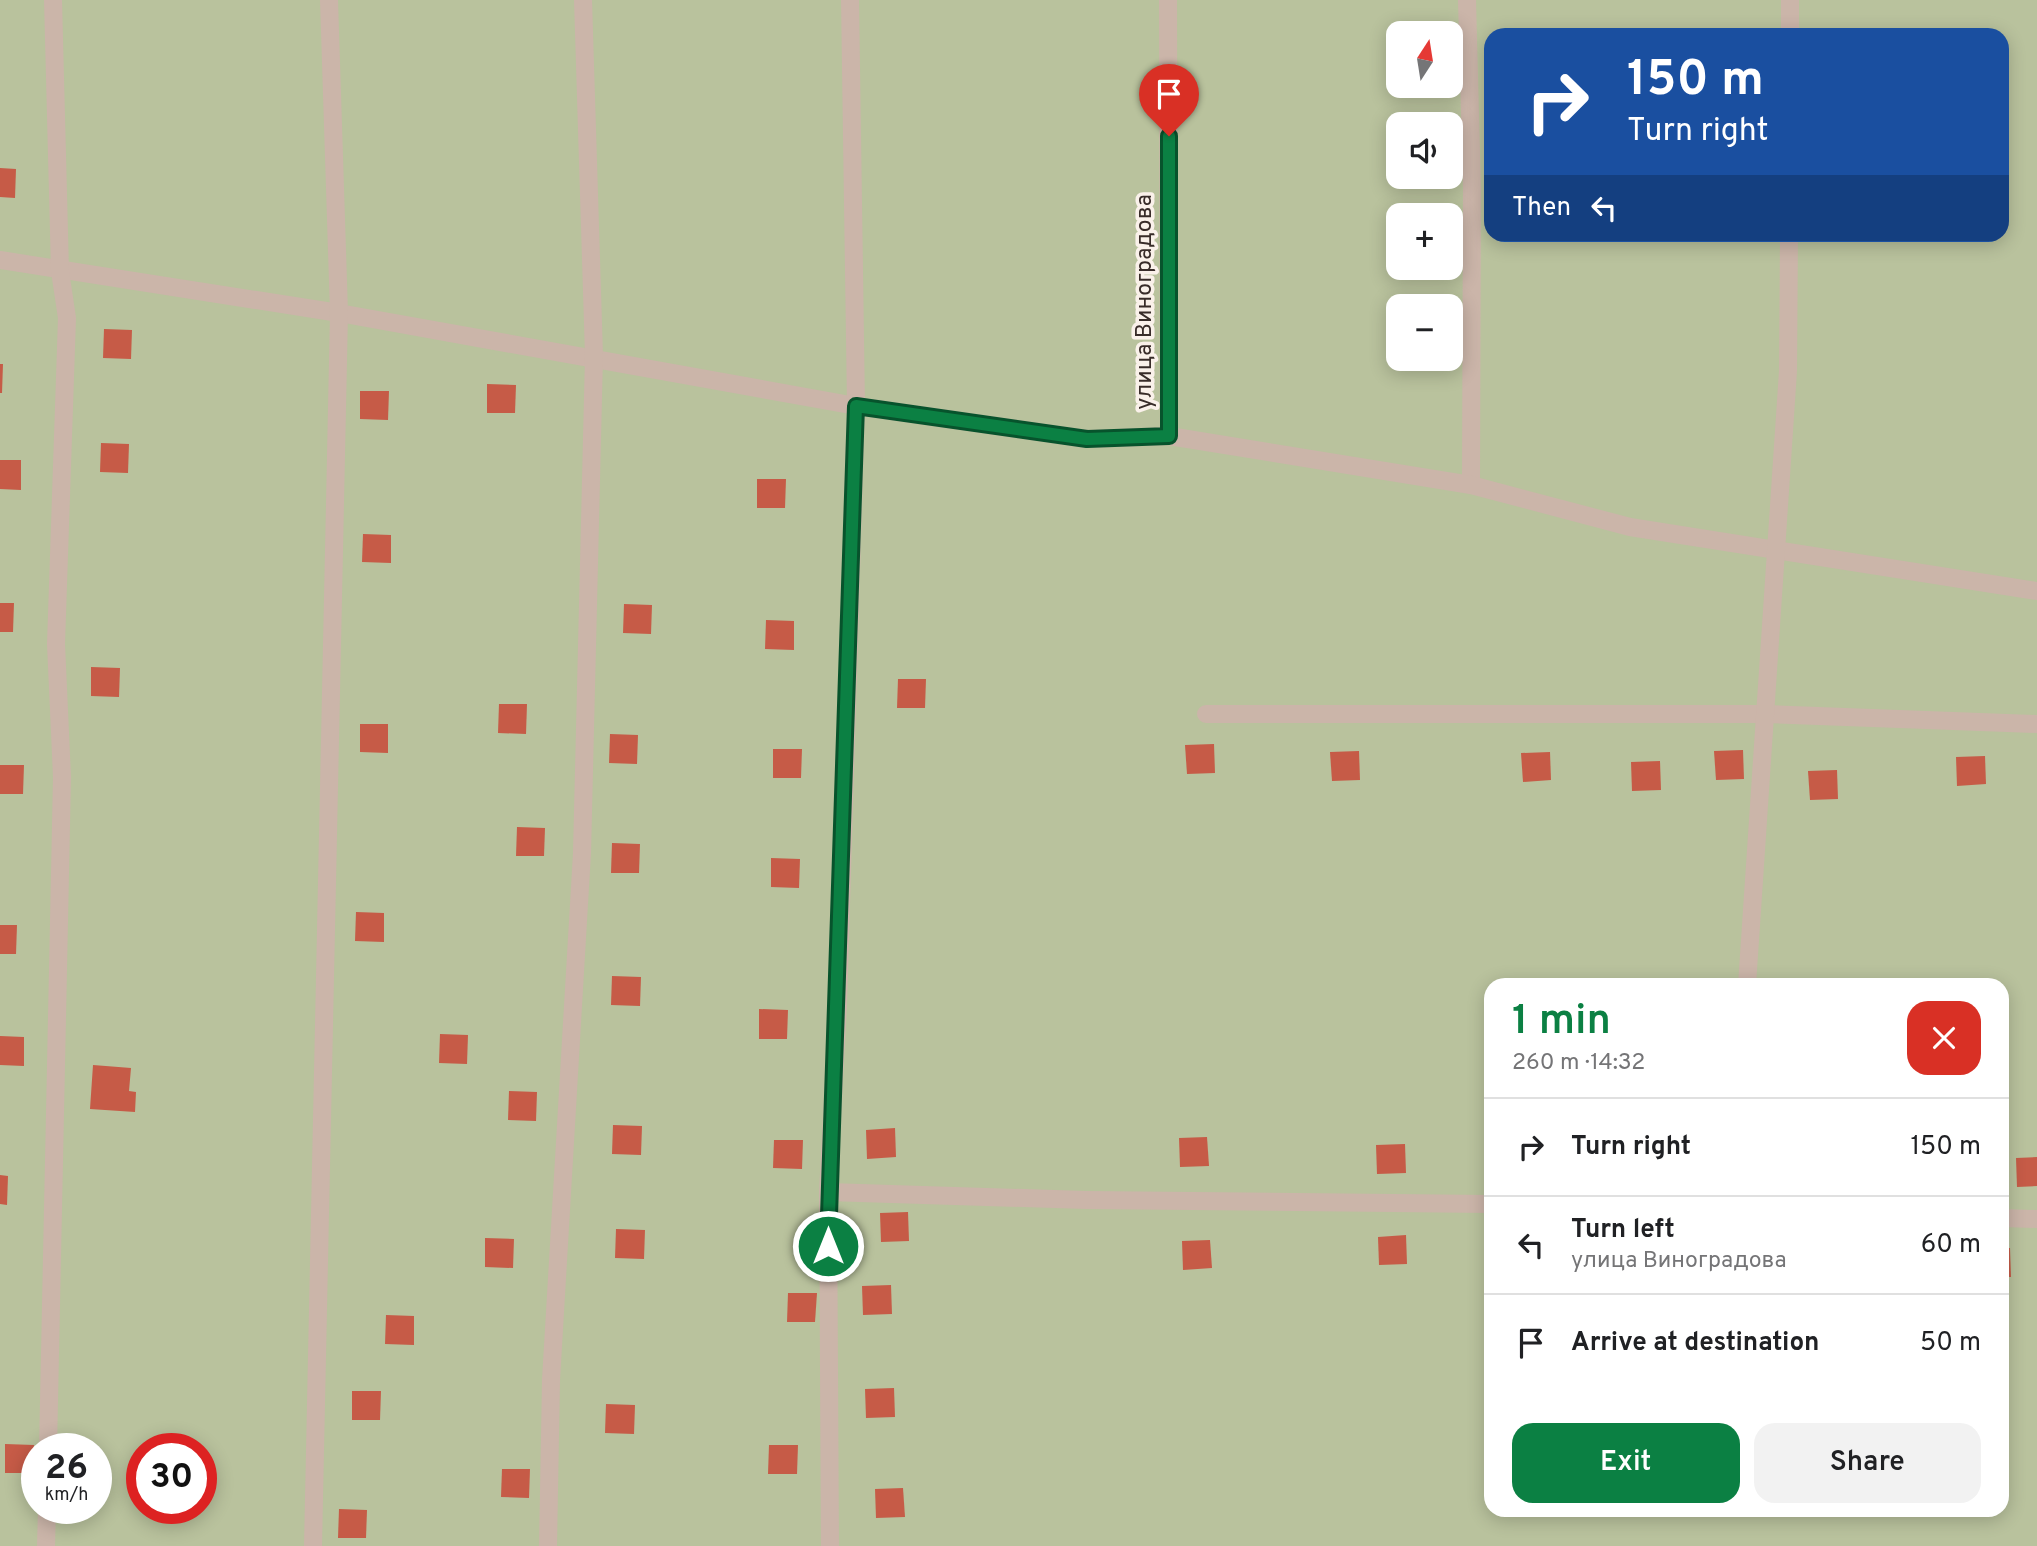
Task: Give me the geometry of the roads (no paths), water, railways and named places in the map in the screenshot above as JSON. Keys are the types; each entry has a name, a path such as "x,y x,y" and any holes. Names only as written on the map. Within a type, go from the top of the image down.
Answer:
{"street":[{"path":"48,1433 61,777 56,644 67,318 60,271 53,0"},
{"path":"313,1546 339,313 329,0"},
{"path":"548,1546 551,1380 582,853 594,356 583,0"},
{"path":"830,1546 828,1192 838,1005 856,406 850,0"},
{"name":"улица Виноградова","path":"1168,0 1169,436"},
{"path":"1467,0 1472,188 1471,485"},
{"path":"1790,0 1790,28"},
{"path":"1747,978 1788,371 1789,242"},
{"path":"0,260 594,356 856,406 1087,439 1169,436 1471,485 1630,527 2037,591"},
{"path":"1206,714 1766,714 2037,724"},
{"path":"828,1192 1086,1200 1484,1204"},
{"path":"2009,1219 2037,1219"},
{"path":"46,1546 47,1524"}]}
